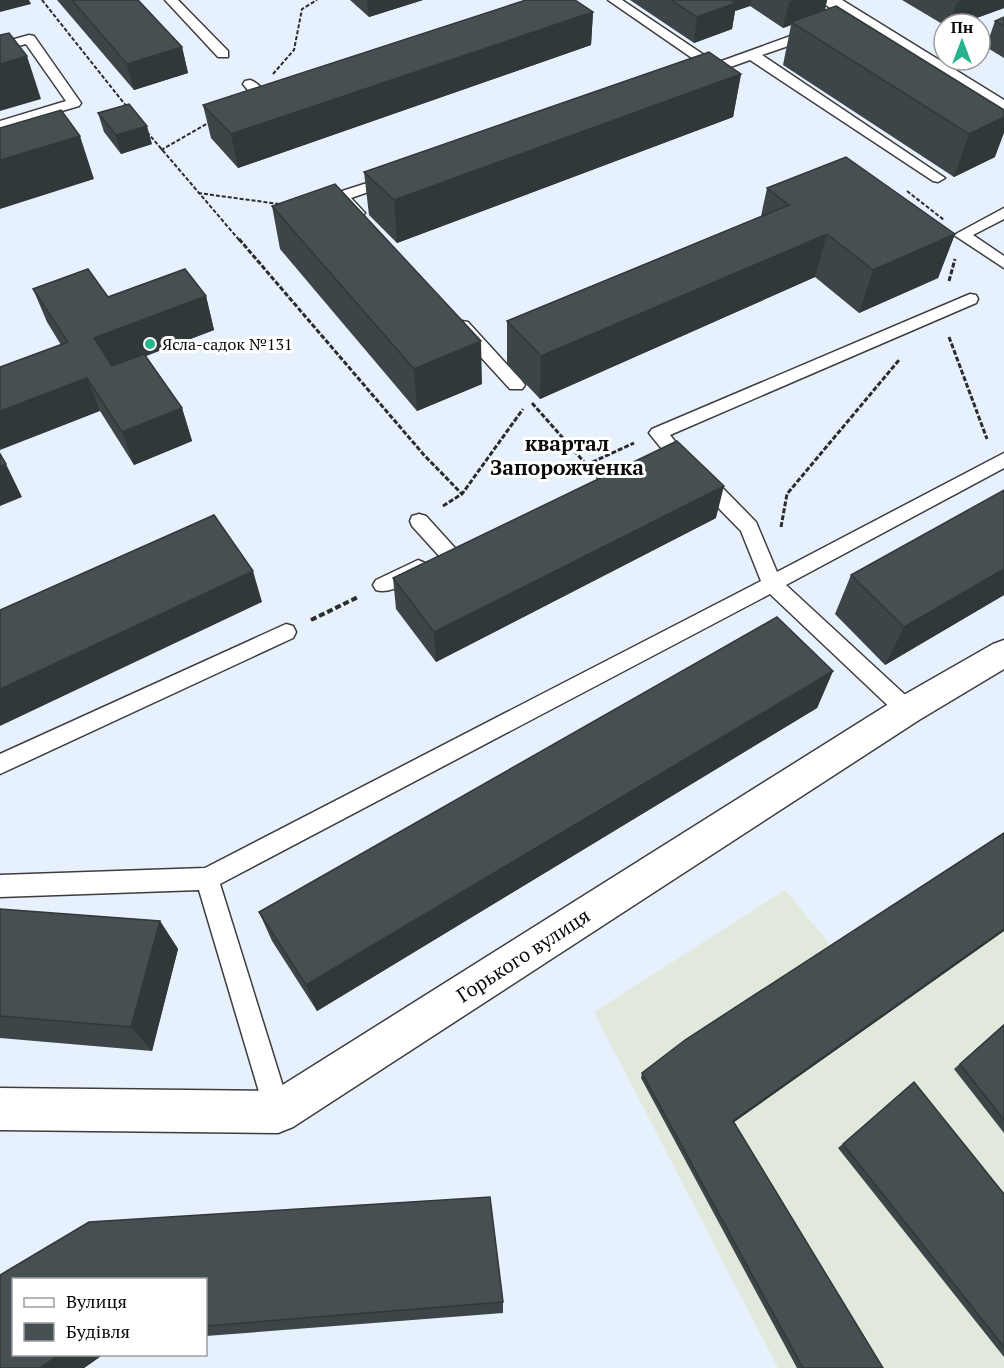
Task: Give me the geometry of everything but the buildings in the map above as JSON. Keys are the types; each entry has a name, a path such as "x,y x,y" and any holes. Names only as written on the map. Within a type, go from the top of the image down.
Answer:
{"street":[{"path":"828,0 1004,109"},
{"name":"Горького вулиця","path":"278,1112 907,710 1004,653"},
{"path":"0,1109 278,1112"}],"lane":[{"path":"171,0 223,54"},
{"path":"614,0 715,68"},
{"path":"681,80 855,17"},
{"path":"0,47 29,39 74,103 0,125"},
{"path":"752,55 938,178"},
{"path":"223,115 262,94"},
{"path":"365,222 341,196 409,173"},
{"path":"1004,213 962,235 1004,263"},
{"path":"907,710 772,584 749,527 658,433 970,299"},
{"path":"453,316 516,385"},
{"path":"601,481 672,449"},
{"path":"0,886 207,879 772,584 1000,462"},
{"path":"419,521 448,553"},
{"path":"383,585 468,544"},
{"path":"0,764 286,632"},
{"path":"207,879 278,1112"}],"path":[{"path":"42,0 133,115"},
{"path":"262,94 294,50 302,9 318,0"},
{"path":"162,150 223,115"},
{"path":"140,124 197,193 424,454 462,494"},
{"path":"197,193 271,205 283,204"},
{"path":"962,235 940,312 1000,462"},
{"path":"772,584 787,494 902,358"},
{"path":"419,521 462,494 529,400 601,481"},
{"path":"586,465 658,433"},
{"path":"286,632 383,585"}],"shaded area":[{"path":"1004,837 1004,1368 778,1368 594,1012 785,890 833,948"}],"place":[{"name":"Ясла-садок №131","path":"150,344"}],"district":[{"name":"квартал Запорожченка","path":"567,455"}]}
